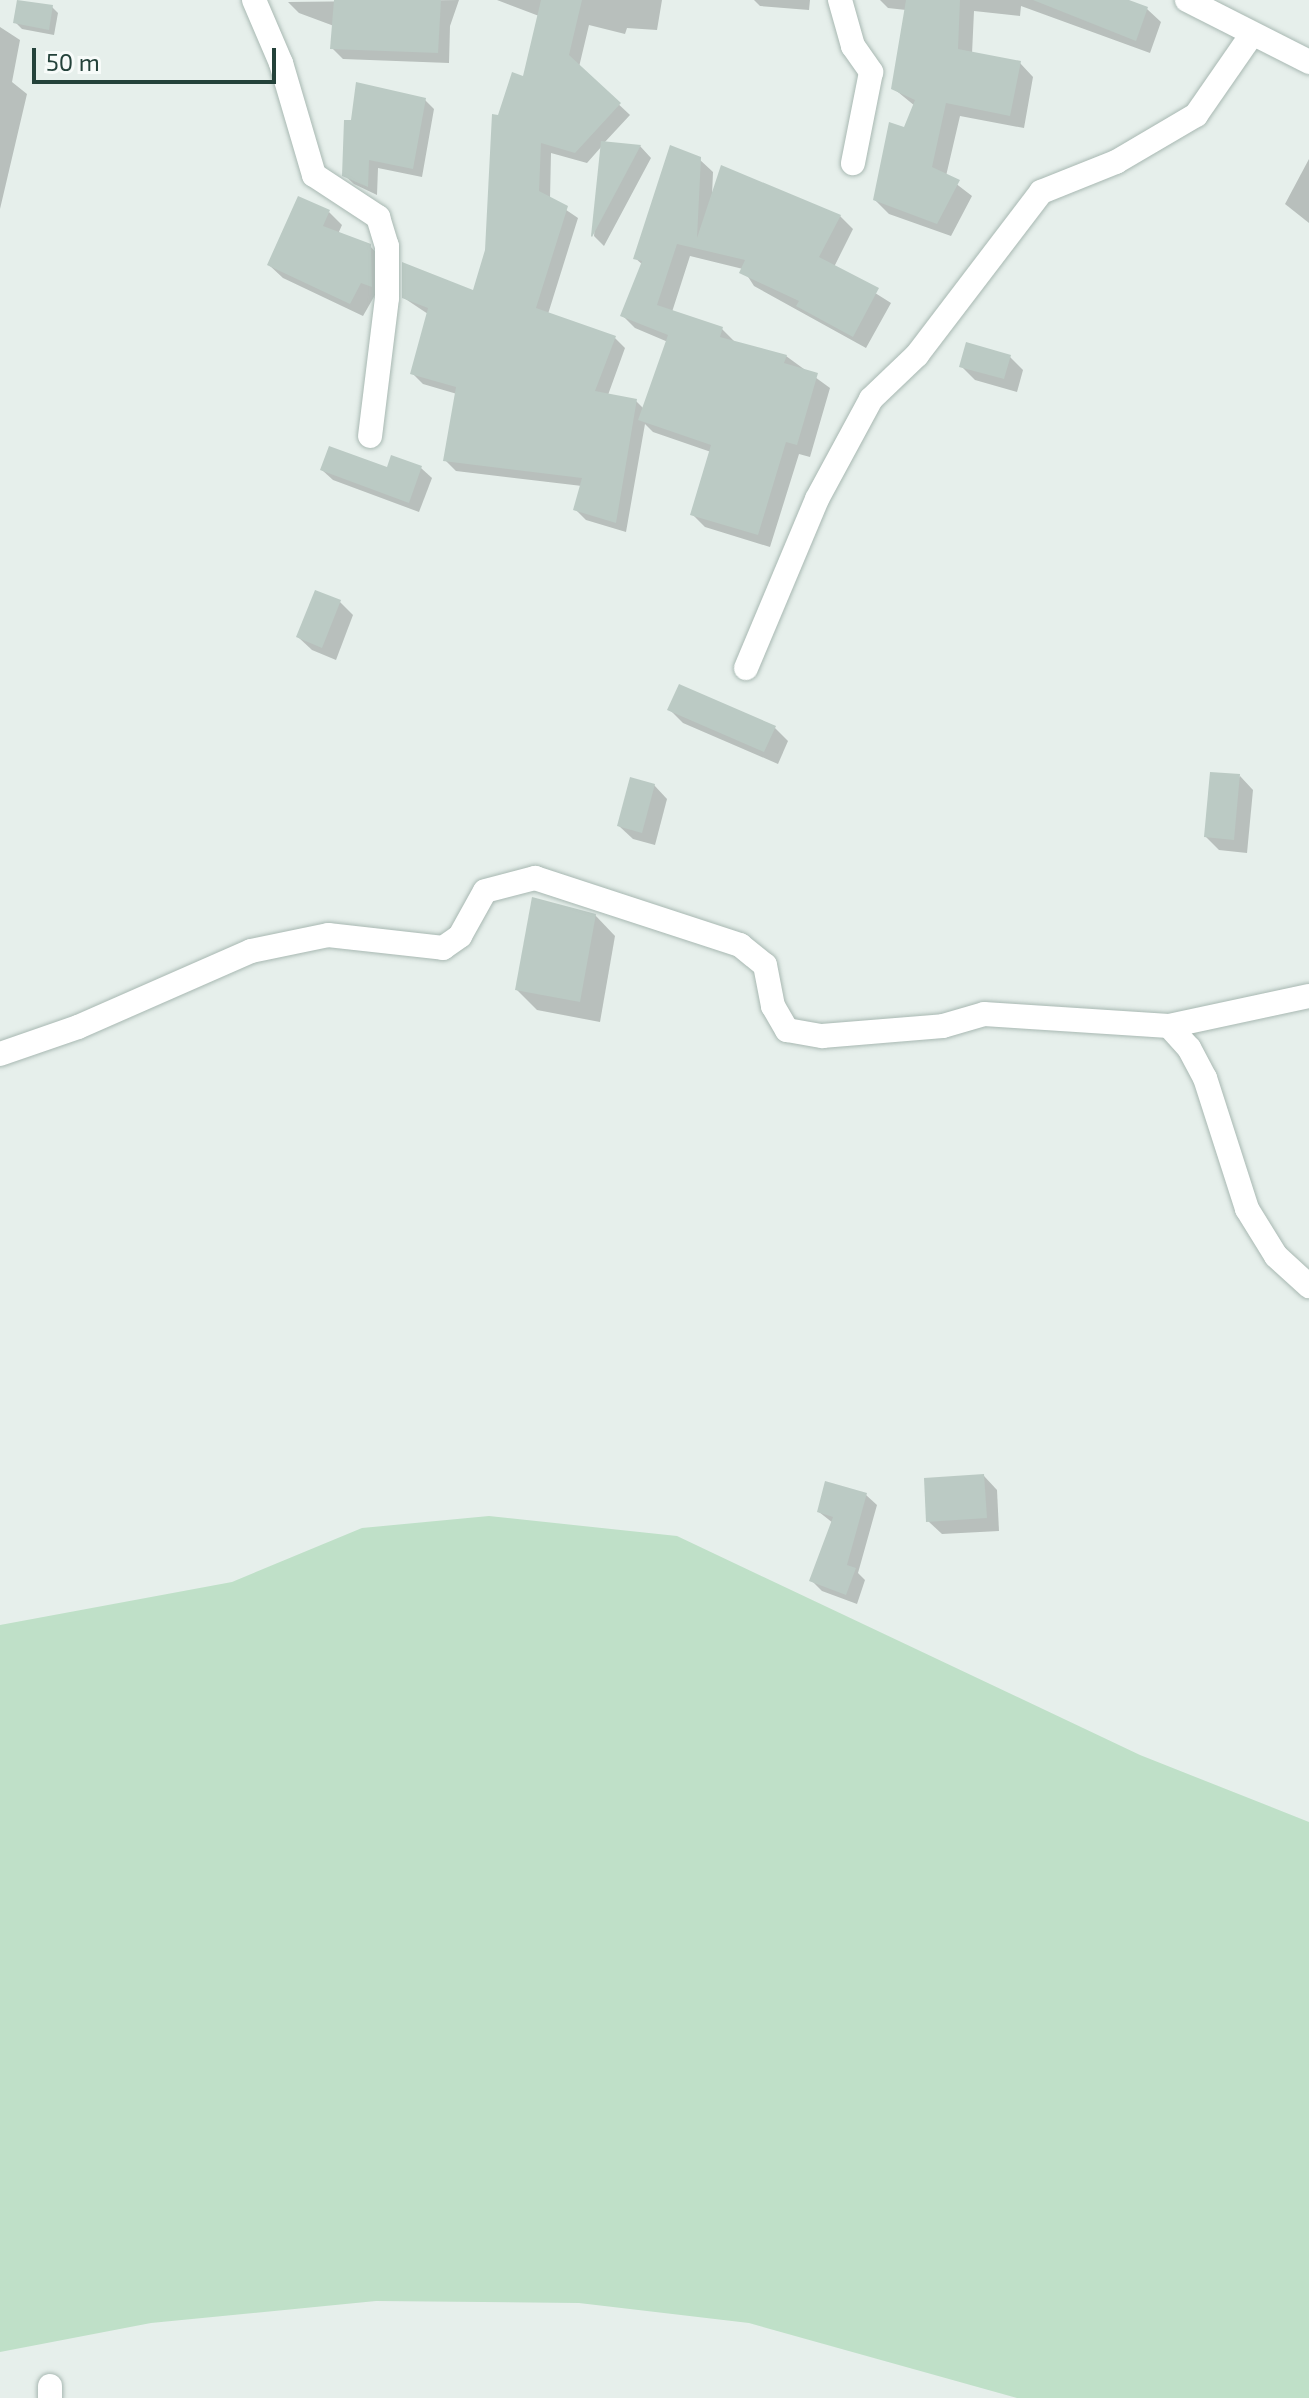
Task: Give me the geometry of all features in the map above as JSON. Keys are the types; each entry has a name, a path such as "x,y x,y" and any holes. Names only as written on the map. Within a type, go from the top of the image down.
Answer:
{"street":[{"path":"254,0 281,63 314,175 378,217 387,246 387,298 370,436"},
{"path":"840,0 853,46 871,72 853,163"},
{"path":"1187,0 1309,62"},
{"path":"746,668 817,499 871,399 917,355 1041,192 1116,162 1196,115 1252,34"},
{"path":"0,1054 78,1027 251,951 328,935 443,948 460,936 485,891 535,878 740,945 765,965 773,1006 787,1030 822,1036 943,1026 984,1014 1169,1026 1309,996"},
{"path":"1169,1026 1189,1048 1205,1078 1247,1209 1276,1256 1309,1286"}],"green space":[{"path":"489,1516 677,1536 1140,1755 1309,1822 1309,2398 1017,2398 749,2323 579,2303 376,2301 151,2323 0,2352 0,1625 232,1582 362,1528"}],"building":[{"path":"17,0 53,5 49,30 13,23"},
{"path":"334,0 441,0 438,53 330,49"},
{"path":"541,0 582,0 569,55 621,103 575,153 541,143 539,191 568,206 536,308 616,336 595,391 637,399 616,523 573,510 582,478 443,461 456,387 410,374 428,308 402,298 402,262 473,290 485,250 492,114 498,115 512,72 523,76"},
{"path":"906,0 960,0 958,49 1021,61 1010,116 946,103 932,167 960,180 937,224 873,200 889,122 904,127 915,100 891,89"},
{"path":"1033,0 1129,0 1148,7 1136,41"},
{"path":"356,82 426,98 413,169 369,160 368,187 342,176 344,120 351,120"},
{"path":"601,141 641,145 592,237 591,236"},
{"path":"670,145 701,157 697,238 721,165 841,215 819,257 879,288 853,337 796,306 799,301 739,273 745,260 677,244 657,305 723,327 720,337 787,355 784,363 818,373 797,445 786,442 758,535 690,515 711,445 638,420 668,335 620,316 642,261 633,259"},
{"path":"298,196 330,210 323,226 371,244 372,287 361,283 350,304 267,265"},
{"path":"966,342 1011,355 1004,379 959,367"},
{"path":"329,446 387,467 391,455 422,466 409,503 320,470"},
{"path":"315,590 341,600 322,648 296,637"},
{"path":"679,684 776,726 764,752 667,710"},
{"path":"1210,772 1240,774 1234,840 1204,837"},
{"path":"630,777 655,784 642,833 617,826"},
{"path":"532,897 596,914 580,1002 515,990"},
{"path":"984,1474 987,1518 926,1522 924,1478"},
{"path":"825,1481 867,1493 847,1565 856,1568 846,1595 809,1581 833,1517 817,1512"}]}
